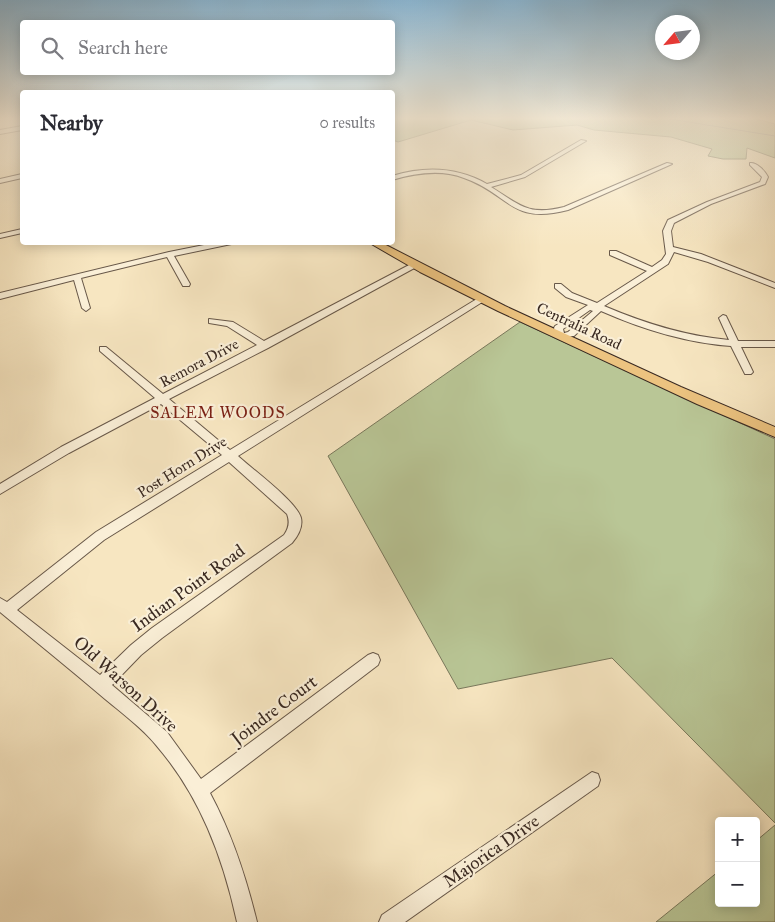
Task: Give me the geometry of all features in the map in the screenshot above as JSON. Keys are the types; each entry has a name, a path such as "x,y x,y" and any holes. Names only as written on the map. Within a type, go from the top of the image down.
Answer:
{"main road":[{"name":"Centralia Road","path":"377,245 414,266 560,336 702,402 775,432"}],"street":[{"path":"486,186 523,176 549,161"},
{"path":"395,177 416,172 438,171 464,176 486,186 516,208 552,212 566,209 669,164"},
{"path":"597,306 665,262 669,257 671,249 667,232 671,222 709,203 763,183 765,177 763,173 752,164"},
{"path":"0,181 20,176"},
{"path":"0,236 20,231"},
{"path":"0,296 212,245"},
{"path":"671,249 703,257 746,276 775,286"},
{"path":"613,253 652,270"},
{"path":"169,254 186,284"},
{"name":"Remora Drive","path":"0,490 65,450 414,266"},
{"path":"77,277 86,308"},
{"path":"558,286 567,293 597,306 645,326 668,333 735,344 775,344"},
{"name":"Post Horn Drive","path":"3,607 100,536 483,299"},
{"path":"560,336 571,334 597,312 597,306"},
{"path":"723,318 748,372"},
{"path":"212,320 230,324 265,346"},
{"path":"103,350 230,455"},
{"name":"Indian Point Road","path":"101,685 131,655 157,634 288,539 293,533 296,522 292,511 230,455"},
{"name":"Old Warson Drive","path":"3,607 101,685 160,738 181,763 199,792 225,846 247,922"},
{"name":"Joindre Court","path":"199,792 372,660"},
{"name":"Majorica Drive","path":"389,922 592,780"}],"green space":[{"path":"520,322 775,439 775,823 612,658 458,689 328,456"},
{"path":"775,825 775,922 656,922 715,874 715,907 760,907 760,838"}],"district":[{"name":"SALEM WOODS","path":"218,412"}]}
